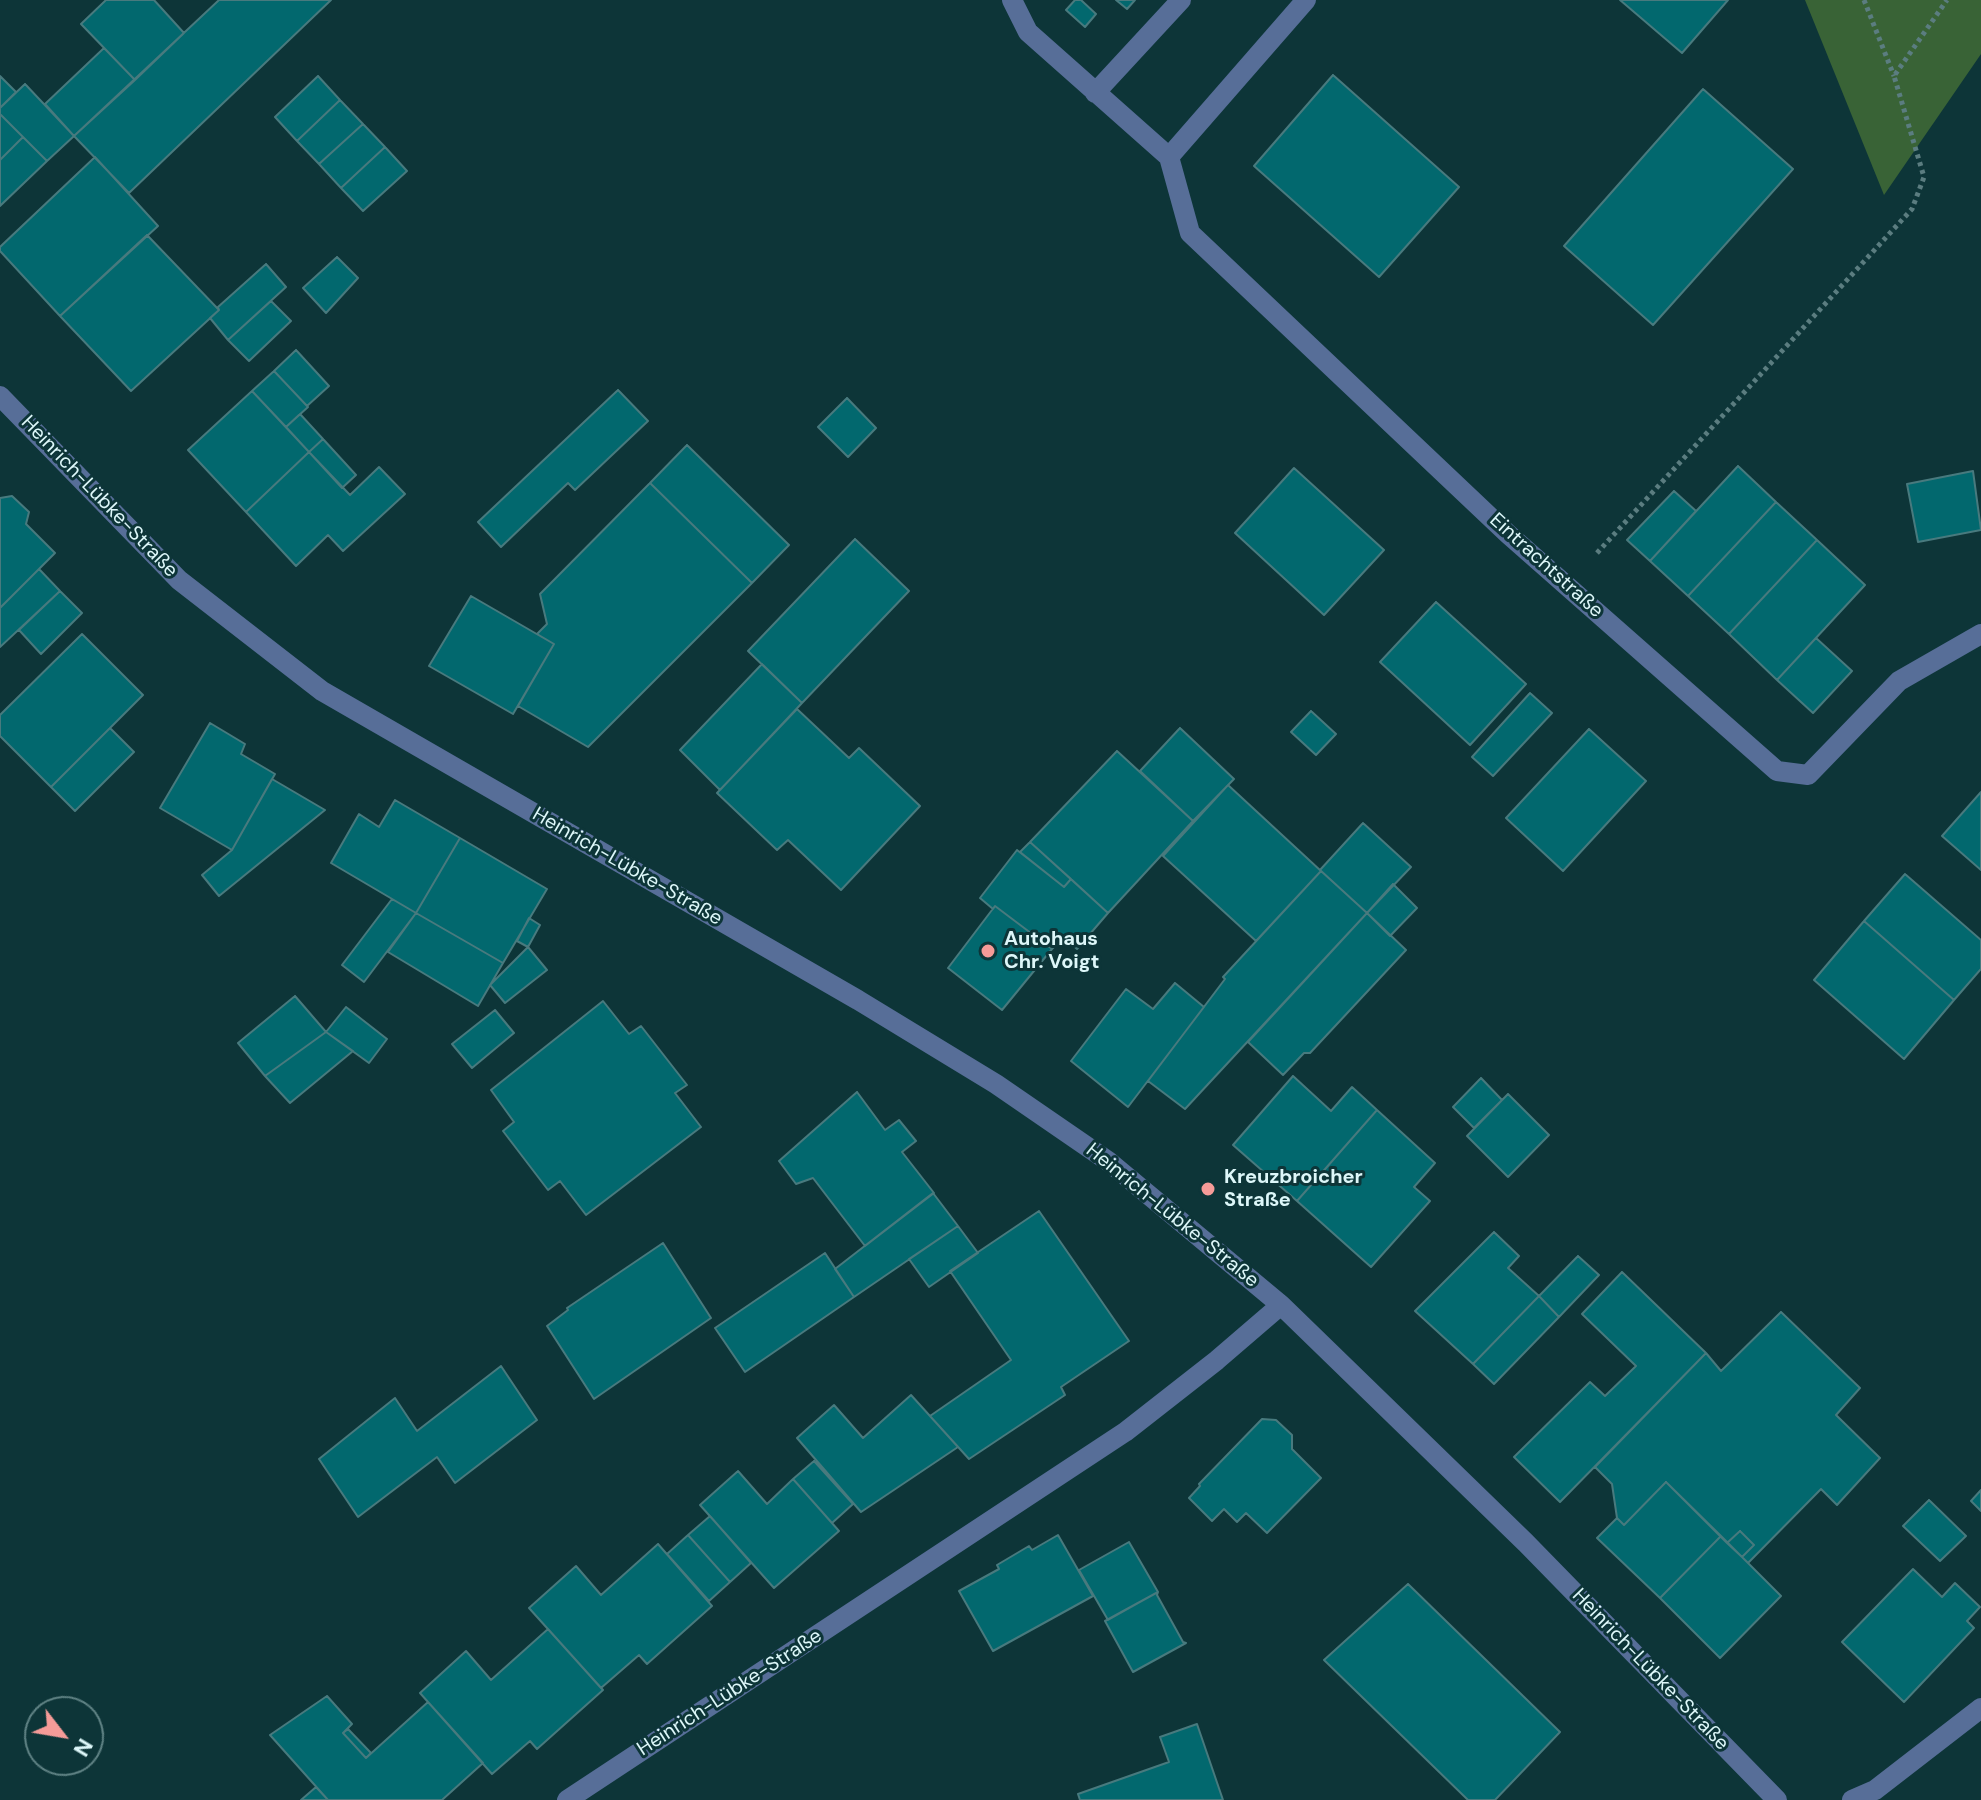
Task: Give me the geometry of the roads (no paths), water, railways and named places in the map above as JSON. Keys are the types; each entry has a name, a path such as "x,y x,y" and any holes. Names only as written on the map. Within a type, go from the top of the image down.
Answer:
{"street":[{"path":"1012,0 1028,32 1169,157 1306,0"},
{"path":"1095,93 1181,0"},
{"name":"Eintrachtstraße","path":"1169,157 1190,233 1508,534 1777,771 1808,775 1899,681 1981,634"},
{"name":"Heinrich-Lübke-Straße","path":"0,396 179,580 322,691 858,1000 996,1084 1108,1161 1281,1305 1526,1543 1777,1800"},
{"name":"Heinrich-Lübke-Straße","path":"567,1800 1125,1432 1281,1305"},
{"path":"1852,1800 1875,1790 1981,1708"}],"place":[{"name":"Autohaus Chr. Voigt","path":"988,951"},
{"name":"Kreuzbroicher Straße","path":"1208,1189"}]}
